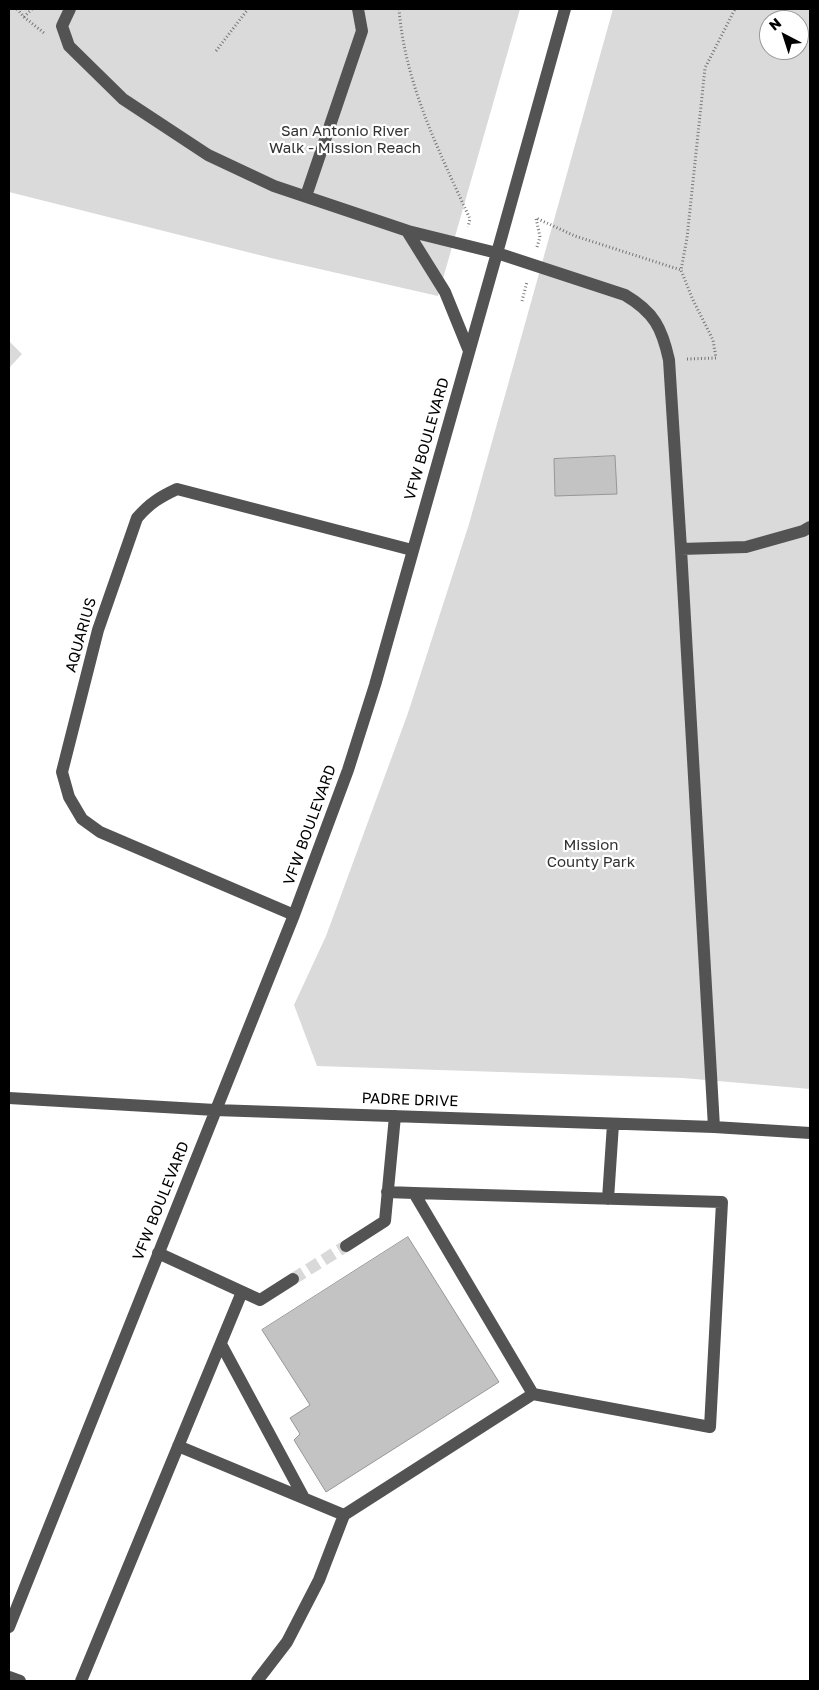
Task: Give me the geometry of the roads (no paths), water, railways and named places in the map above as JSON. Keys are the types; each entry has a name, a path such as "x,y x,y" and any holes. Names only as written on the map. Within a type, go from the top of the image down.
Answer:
{"street":[{"path":"70,9 62,26 69,46 123,99 208,155 274,186 407,231 497,253 625,295 639,303 651,314 659,327 669,360 714,1127"},
{"path":"306,196 362,31 358,9"},
{"name":"VFW BOULEVARD","path":"9,1627 294,915 348,770 374,685 565,9"},
{"path":"407,231 445,292 469,351"},
{"name":"AQUARIUS","path":"294,915 100,832 82,819 69,797 62,772 98,630 137,518 157,498 177,489 412,550"},
{"path":"681,549 746,547 803,531 810,527"},
{"name":"PADRE DRIVE","path":"9,1098 215,1110 714,1127 810,1134"},
{"path":"346,1246 385,1221 394,1116"},
{"path":"608,1199 613,1124"},
{"path":"257,1681 287,1642 319,1580 344,1515 533,1394 710,1427 722,1202 387,1192"},
{"path":"414,1193 533,1394"},
{"path":"158,1253 260,1300 293,1279"},
{"path":"81,1681 242,1292"},
{"path":"221,1344 304,1498"},
{"path":"178,1446 344,1515"},
{"path":"9,1677 20,1681"}],"tunnel":[{"path":"293,1279 346,1246"}],"park label":[{"name":"San Antonio River Walk - Mission Reach","path":"345,140"},
{"name":"Mission County Park","path":"591,854"}]}
